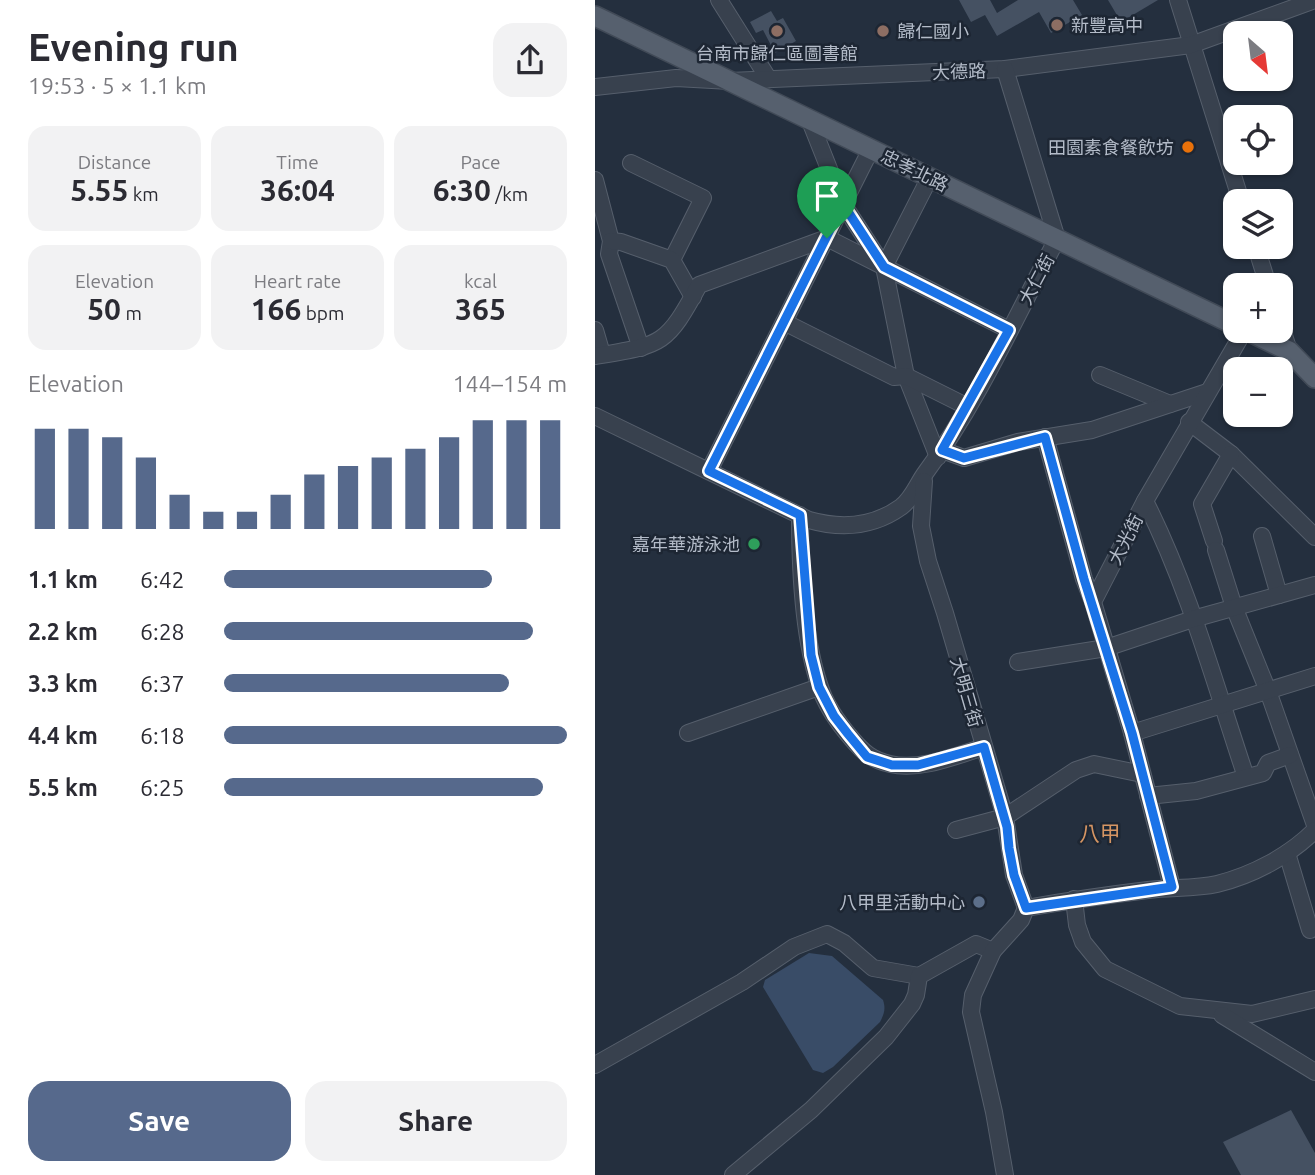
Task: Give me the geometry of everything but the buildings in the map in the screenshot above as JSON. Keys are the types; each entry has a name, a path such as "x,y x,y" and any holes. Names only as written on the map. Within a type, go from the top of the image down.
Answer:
{"main road":[{"name":"忠孝北路","path":"595,16 1223,319"},
{"path":"1272,343 1289,351 1314,374"}],"street":[{"path":"719,0 768,78"},
{"path":"1178,0 1237,189"},
{"name":"大德路","path":"595,87 676,78 730,81 1005,69 1191,45 1315,0"},
{"name":"大仁街","path":"595,416 800,515 833,527 849,527 871,521 902,506 914,493 968,407 1057,239 1005,69"},
{"path":"810,121 843,204 884,267 906,376 940,453 964,458 1045,437 1092,430 1207,392"},
{"path":"709,471 871,149"},
{"path":"631,163 702,198 672,260"},
{"path":"884,267 930,177"},
{"path":"595,180 611,241 609,254 641,348"},
{"path":"595,330 599,355 641,348 661,340 675,326 699,285 827,238 1009,330"},
{"path":"611,241 672,260 692,297"},
{"path":"784,322 894,377 906,376 968,407"},
{"name":"大光街","path":"1093,602 1189,422 1238,343"},
{"path":"1286,343 1289,351"},
{"path":"1100,375 1170,404"},
{"path":"1189,422 1231,454 1315,537"},
{"path":"1045,437 1084,579 1132,733 1172,887"},
{"path":"1005,1175 971,1012 973,995 993,950 1021,919 1026,908 1074,899 1215,884 1245,875 1287,853 1315,828 1268,691 1234,607 1202,504 1231,454"},
{"name":"大明三街","path":"923,475 921,526 928,561 1005,817 1014,875 1026,908"},
{"path":"1145,501 1156,522 1193,618 1246,777"},
{"path":"800,515 811,655 819,687 834,716 867,757 892,765 918,765 984,747"},
{"path":"1262,536 1279,595"},
{"path":"1018,662 1106,648 1193,618 1315,585"},
{"path":"1132,733 1315,676"},
{"path":"688,733 819,687"},
{"path":"1148,796 1196,791 1263,773 1268,763 1290,755"},
{"path":"956,830 1005,817 1076,770 1094,764 1142,774"},
{"path":"1287,853 1310,930"},
{"path":"1074,899 1077,925 1083,942 1105,969 1180,1006 1252,1014 1315,999"},
{"path":"595,1065 742,982 794,947 827,934 839,939 873,968 919,976 976,944 993,950"},
{"path":"733,1175 811,1110 886,1037 912,1003 919,976"},
{"path":"1215,1011 1315,1072"}],"water":[{"path":"809,953 832,956 883,1000 884,1006 880,1022 833,1067 823,1073 813,1070 763,987 765,980"}],"place":[{"name":"新豐高中","path":"1057,25"},
{"name":"台南市歸仁區圖書館","path":"777,31"},
{"name":"歸仁國小","path":"883,31"},
{"name":"田園素食餐飲坊","path":"1188,147"},
{"name":"嘉年華游泳池","path":"754,544"},
{"name":"八甲里活動中心","path":"979,902"}],"district":[{"name":"八甲","path":"1100,833"}],"route":[{"path":"843,204 884,267 1009,330 942,450 964,458 1045,437 1084,579 1132,733 1172,887 1026,908 1014,875 1007,827 984,747 918,765 892,765 867,757 834,716 819,687 811,655 803,580 800,515 709,471 827,238 843,204"}]}
